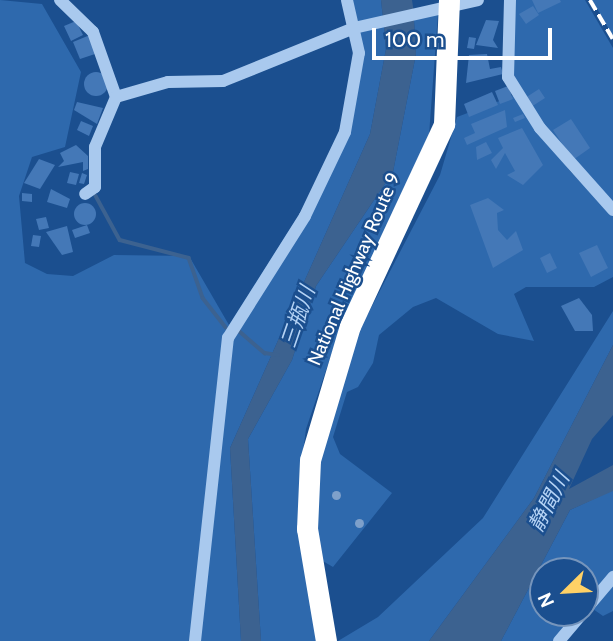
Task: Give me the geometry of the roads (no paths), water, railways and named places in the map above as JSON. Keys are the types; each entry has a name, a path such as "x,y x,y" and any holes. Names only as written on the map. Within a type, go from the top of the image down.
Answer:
{"highway":[{"name":"National Highway Route 9","path":"326,641 307,529 310,460 350,326 444,124 446,6"}],"street":[{"path":"60,0 93,32 116,97 95,147 95,187 85,194"},
{"path":"195,641 228,338 305,216 345,132 357,83 354,29 347,0"},
{"path":"116,97 168,82 223,81 354,29 478,0"},
{"path":"510,0 508,77 540,128 613,210"},
{"path":"559,641 613,577"}],"water":[{"path":"381,0 412,0 414,13 383,18"},
{"name":"三瓶川","path":"414,20 416,54 393,172 316,286 292,360 248,439 261,641 241,641 230,448 370,134 386,49 384,26"},
{"name":"静間川","path":"613,345 613,415 592,439 569,489 613,465 613,491 570,510 545,557 529,557 529,588 501,641 429,641 534,498"}],"waterway":[{"path":"96,196 120,240 189,258 203,298 226,327"},
{"path":"237,329 265,353 278,355"}],"railway":[{"path":"590,0 613,39"}]}
